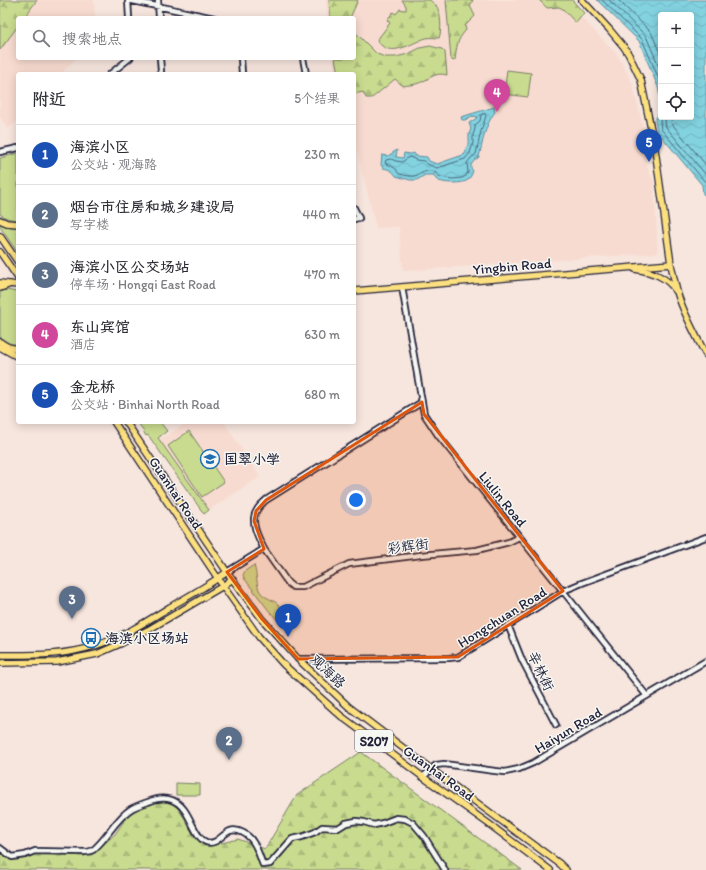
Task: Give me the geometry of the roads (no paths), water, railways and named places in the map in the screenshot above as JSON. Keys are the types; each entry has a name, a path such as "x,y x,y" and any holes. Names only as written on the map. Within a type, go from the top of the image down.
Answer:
{"main road":[{"path":"582,0 624,47 641,80 655,150 671,264 678,295 706,356"},
{"path":"0,220 7,224 16,224"},
{"path":"0,236 16,259"},
{"path":"0,252 16,275"},
{"name":"Yingbin Road","path":"356,291 671,264"},
{"path":"627,268 649,272 660,276 670,283 678,295"},
{"path":"0,282 15,284"},
{"path":"0,288 15,284"},
{"path":"0,342 9,347 16,348"},
{"path":"0,347 16,356"},
{"name":"Guanhai Road","path":"115,424 218,578"},
{"name":"Guanhai Road","path":"127,424 227,572"},
{"path":"0,655 57,654 94,646 120,636 144,623 227,572"},
{"name":"观海路","path":"227,572 262,619 298,659 349,707 431,769"},
{"name":"S207","path":"218,578 223,586"},
{"path":"0,663 58,662 96,654 148,630 223,586 232,579"},
{"name":"Guanhai Road","path":"223,586 259,637 284,665 341,716 550,870"},
{"name":"Guanhai Road","path":"431,769 566,870"}],"street":[{"path":"129,16 128,0 204,16"},
{"path":"158,0 159,16"},
{"path":"112,72 128,60"},
{"path":"160,60 160,72"},
{"path":"241,60 242,72"},
{"path":"303,60 306,72"},
{"path":"0,152 16,148"},
{"name":"Liulin Road","path":"402,287 424,414 438,435 647,696"},
{"path":"227,572 264,549 259,539 254,521 256,511 266,500 422,402"},
{"name":"彩辉街","path":"264,549 288,583 293,587 303,587 349,564 477,550 509,542 519,537"},
{"name":"Hongchuan Road","path":"298,659 458,657 562,591 706,537"},
{"name":"辛林街","path":"508,625 522,660 556,725"},
{"name":"Haiyun Road","path":"431,769 436,765 444,764 494,771 512,771 526,767 706,661"},
{"path":"423,777 431,769"},
{"path":"0,848 12,857 26,855 35,851 92,851 119,820 131,809 153,800 164,798 179,804 187,813 201,838 206,842 213,842 229,831 238,830 246,835 253,841 263,865 270,864 292,839 315,832 322,827 338,828 356,821 374,825 396,818 405,818 413,823 424,836 446,870"}],"water":[{"path":"597,0 706,0 706,196 703,194 702,185 657,131 655,120 658,114 658,120 694,120 694,12 658,12 658,87 639,41"},
{"path":"494,107 495,112 483,139 479,157 471,165 473,171 468,180 458,183 448,183 436,180 434,175 425,175 417,180 410,180 396,176 389,170 383,168 381,165 382,155 388,156 397,150 396,157 403,158 404,153 414,153 416,156 427,157 429,161 437,164 463,155 469,141 471,129 469,123 477,118 476,116 462,120 461,117"}],"place":[{"name":"东山宾馆","path":"497,112"},
{"name":"金龙桥","path":"649,162"},
{"name":"国翠小学","path":"210,459"},
{"name":"海滨小区公交场站","path":"72,619"},
{"name":"海滨小区","path":"288,637"},
{"name":"海滨小区场站","path":"91,638"},
{"name":"烟台市住房和城乡建设局","path":"229,760"}]}
